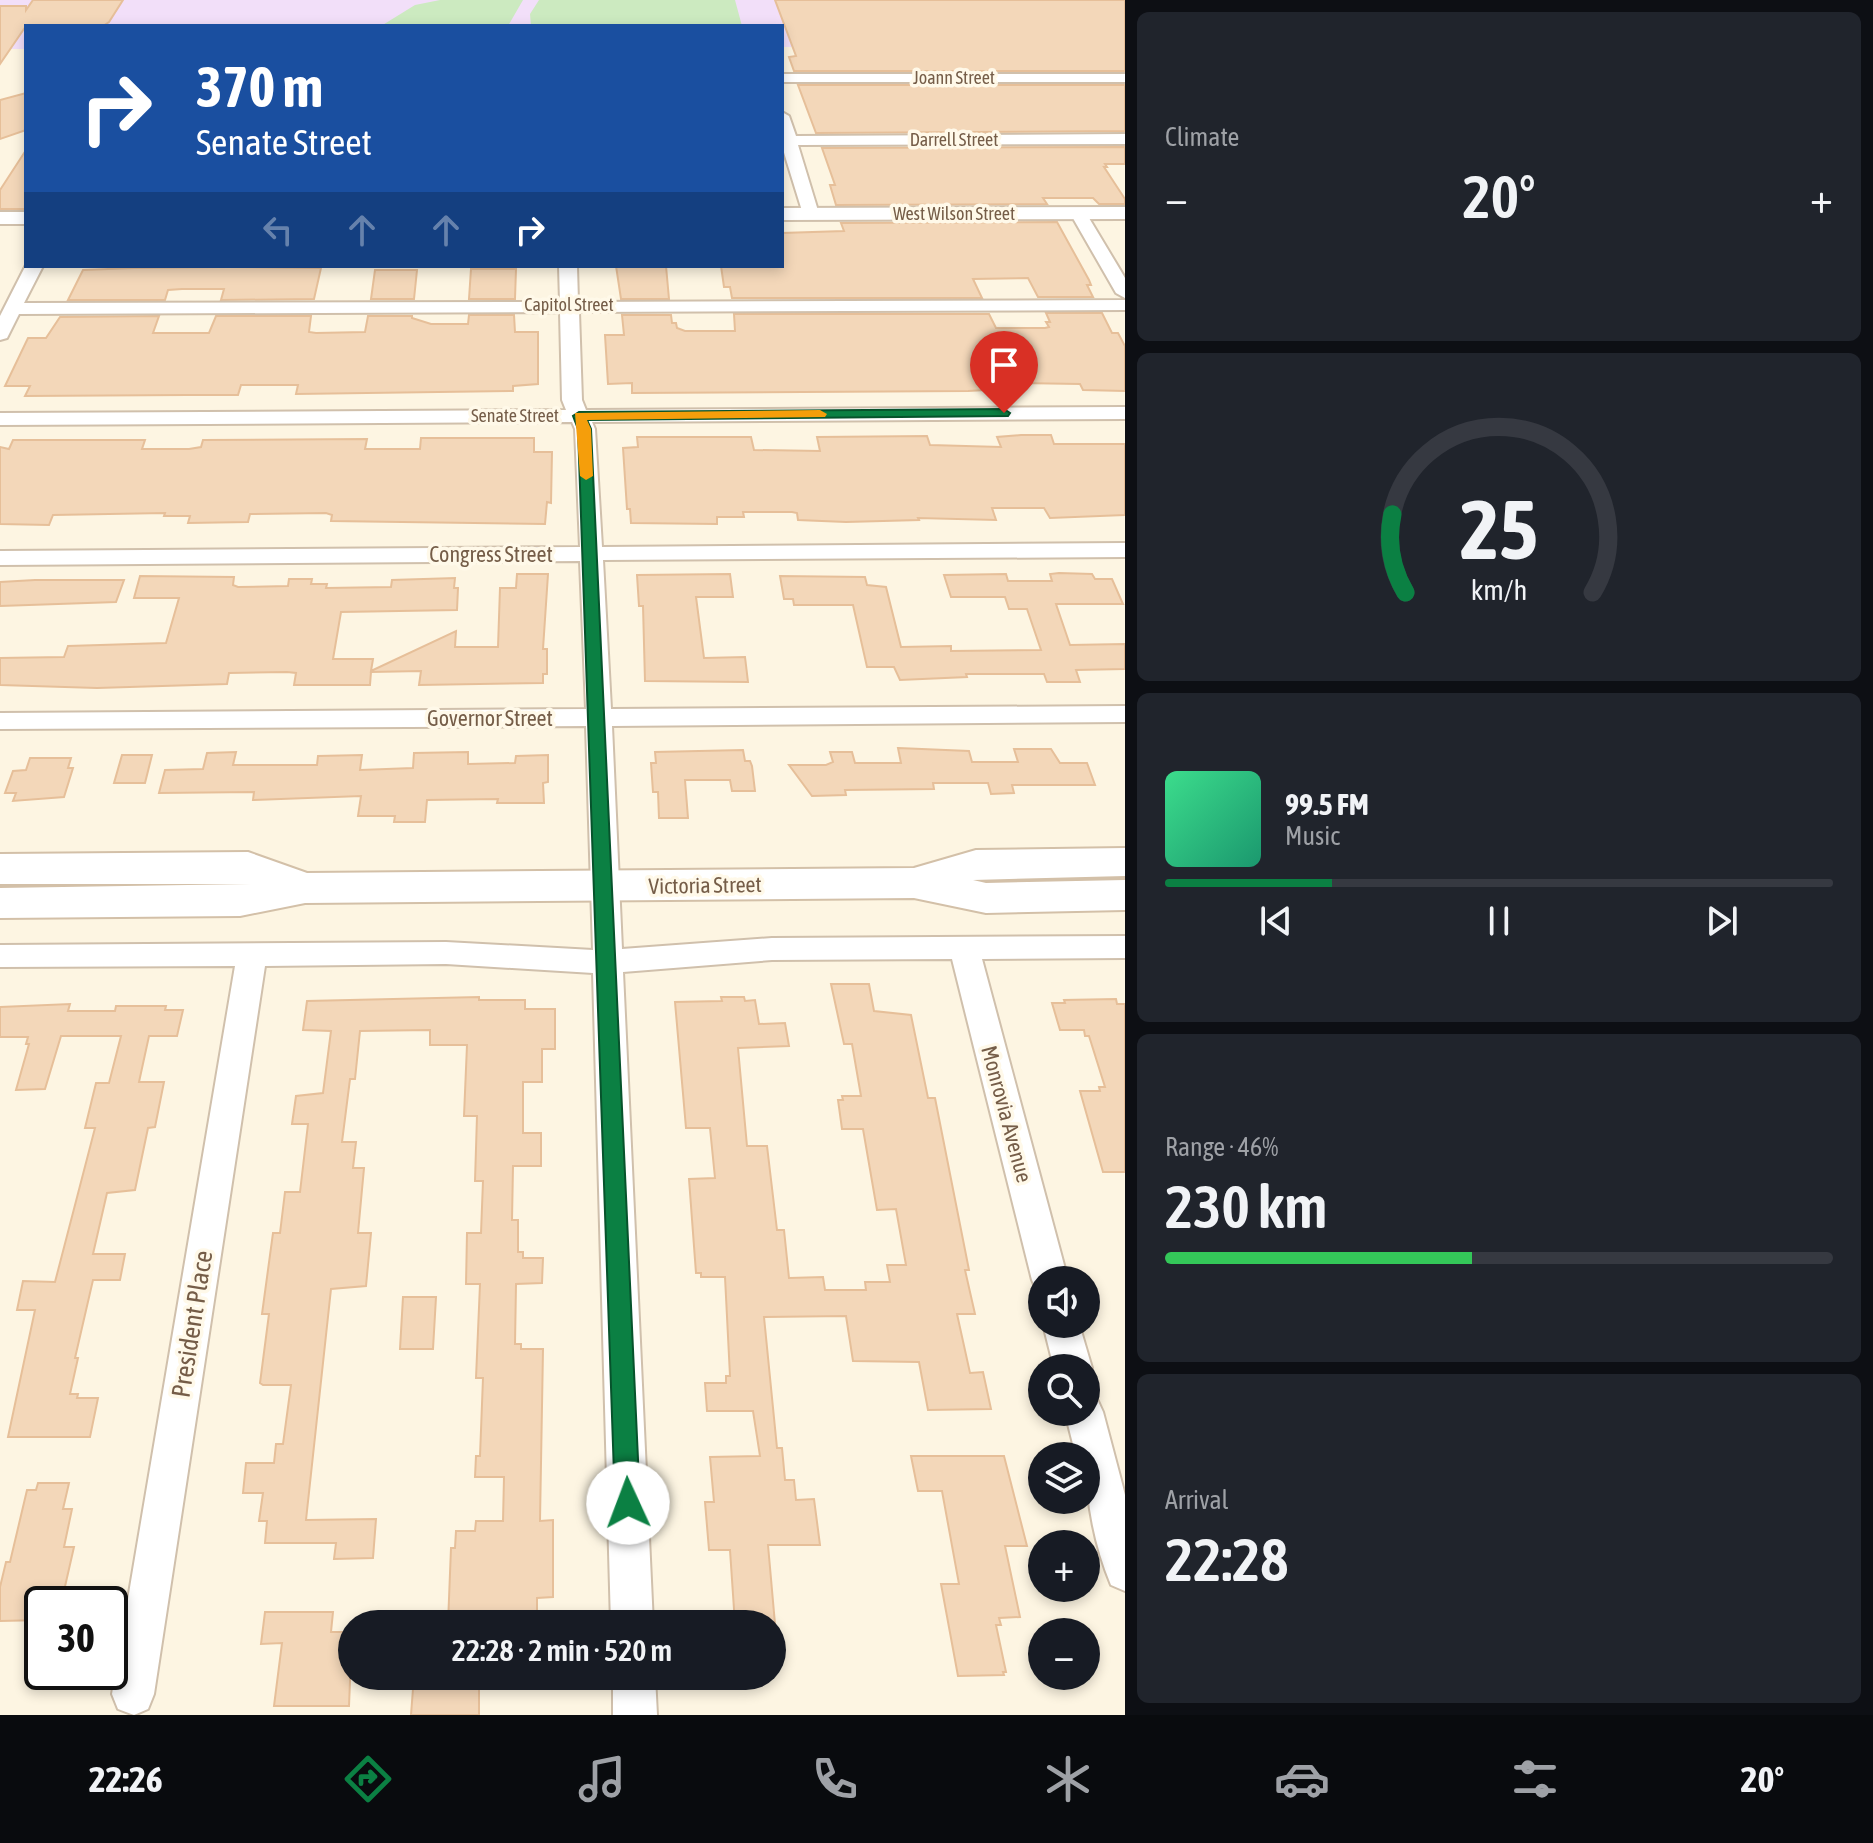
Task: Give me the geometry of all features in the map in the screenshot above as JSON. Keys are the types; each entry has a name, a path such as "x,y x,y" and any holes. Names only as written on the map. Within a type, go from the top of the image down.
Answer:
{"main road":[{"name":"Victoria Street","path":"914,883 976,865 1125,862"},
{"name":"Victoria Street","path":"0,869 248,867 305,888"},
{"name":"Victoria Street","path":"0,903 240,901 305,888 914,883 986,898 1125,895"}],"street":[{"name":"Joann Street","path":"784,78 1125,78"},
{"name":"Darrell Street","path":"786,141 1125,139"},
{"path":"786,141 811,214"},
{"path":"1078,213 1125,293"},
{"name":"West Wilson Street","path":"784,214 1125,213"},
{"path":"0,218 24,218"},
{"path":"0,334 33,268"},
{"path":"568,268 572,400 585,429 599,717 631,1610"},
{"name":"Capitol Street","path":"12,309 1125,305"},
{"name":"Senate Street","path":"0,419 1125,413"},
{"name":"Congress Street","path":"0,558 1125,550"},
{"name":"Governor Street","path":"0,721 1125,714"},
{"path":"0,956 446,953 569,962 658,960 772,949 1125,947"},
{"name":"Monrovia Avenue","path":"964,948 1046,1266"},
{"name":"President Place","path":"133,1694 252,953"},
{"path":"1088,1426 1125,1571"},
{"path":"634,1690 635,1715"}],"shaded area":[{"path":"0,0 1125,0 1125,45 784,47 784,24 24,24 24,49 0,49"}],"green space":[{"path":"440,0 523,0 509,24 384,24 415,5"},
{"path":"539,0 735,0 741,24 531,24 530,14"}],"building":[{"path":"33,0 123,0 106,24 24,24 24,29 0,64 0,6 26,6 26,10"},
{"path":"775,0 1125,0 1125,71 794,71 789,57 796,56"},
{"path":"798,85 1125,85 1125,131 816,133"},
{"path":"24,94 24,131 0,139 0,100"},
{"path":"1125,147 1125,164 1105,164 1107,167 1104,167 1125,199 1125,204 1099,204 1093,198 1043,198 1047,204 836,205 830,185 835,185 822,148"},
{"path":"24,153 24,209 0,209 0,190"},
{"path":"1057,222 1089,280 1091,285 1087,285 1093,297 1038,297 1028,278 973,279 982,298 732,298 730,287 724,287 721,268 784,268 784,233 844,231 841,223"},
{"path":"321,268 314,299 221,300 224,289 182,289 168,290 165,300 68,300 83,270"},
{"path":"616,268 666,268 669,299 621,299"},
{"path":"471,269 516,269 515,299 469,299"},
{"path":"375,270 417,270 414,299 371,299"},
{"path":"1046,313 1102,313 1112,333 1118,333 1125,346 1125,391 1083,390 1080,384 1019,383 1021,388 968,391 632,393 632,383 608,384 605,335 624,335 622,315 671,315 672,323 685,331 735,331 734,314 989,314 996,328 1045,328 1049,327 1046,322 1050,322"},
{"path":"469,315 514,315 515,332 538,332 538,384 513,386 513,391 296,394 298,385 241,385 238,395 25,396 30,386 5,386 28,338 46,338 60,317 159,316 153,333 209,333 216,316 311,316 309,332 316,333 365,332 368,316 412,316 431,324 468,324"},
{"path":"1051,435 1054,444 1125,444 1125,515 1050,518 1044,508 992,508 996,520 918,518 846,522 798,520 797,513 792,512 743,512 744,517 717,517 717,524 631,523 630,509 627,509 623,448 638,447 637,437 751,437 754,450 820,451 817,437 927,436 930,445 1001,447 997,437"},
{"path":"421,438 534,438 534,452 552,452 551,503 547,502 545,524 331,521 332,515 326,513 250,514 248,522 188,523 190,516 164,516 165,513 53,515 49,525 0,524 0,447 9,449 13,440 145,440 142,449 189,449 201,447 203,440 367,439 365,449 420,449"},
{"path":"1059,573 1092,574 1095,579 1112,579 1123,604 1056,604 1070,645 1125,644 1125,669 1076,670 1080,682 1047,682 1044,674 966,674 967,677 900,680 894,667 867,667 853,605 794,605 793,599 784,599 780,576 865,577 867,585 886,587 901,647 951,646 951,651 1041,650 1027,609 1009,609 1005,597 951,597 944,575 1006,574 1008,581 1052,581 1050,574"},
{"path":"517,574 548,574 543,649 547,649 547,674 543,674 543,683 419,685 421,671 371,672 370,685 294,685 296,673 287,672 229,673 227,684 97,688 0,685 0,658 64,657 68,646 166,643 179,598 134,598 140,576 234,577 233,585 238,587 288,586 289,579 312,579 311,584 327,584 326,588 391,587 392,580 455,578 457,610 341,612 333,659 373,659 371,671 456,631 455,647 498,647 500,588 516,588"},
{"path":"730,574 733,597 696,597 704,658 745,657 748,682 645,681 643,606 639,606 637,575"},
{"path":"124,580 116,602 0,606 0,582"},
{"path":"898,748 969,751 972,762 1018,762 1014,749 1051,749 1060,763 1087,763 1095,785 1012,785 1014,793 991,794 988,783 933,783 934,789 845,790 846,795 812,796 789,765 826,765 833,762 830,752 852,752 855,763 901,763"},
{"path":"743,750 745,761 750,761 752,766 755,791 732,791 730,780 685,780 688,818 659,818 658,792 653,792 651,763 656,763 655,752"},
{"path":"236,752 233,765 317,765 318,756 362,755 360,770 413,768 414,753 468,752 468,764 515,763 516,756 548,755 548,782 543,783 544,803 497,803 498,799 427,800 425,822 394,822 395,816 358,816 361,796 253,800 254,792 159,793 165,770 203,769 207,753"},
{"path":"122,755 152,755 145,783 114,783"},
{"path":"30,758 71,758 68,768 73,768 64,797 13,801 16,793 5,793 13,771 26,770"},
{"path":"831,984 869,984 874,1011 911,1015 928,1098 935,1098 969,1270 965,1270 975,1314 957,1314 970,1373 983,1372 991,1409 928,1410 919,1362 853,1361 846,1316 764,1317 777,1448 782,1448 785,1480 794,1480 796,1500 814,1499 820,1545 768,1545 774,1610 734,1610 730,1550 709,1550 705,1502 714,1502 710,1457 760,1456 753,1411 707,1411 705,1383 726,1383 726,1376 730,1376 725,1277 701,1277 701,1273 696,1273 689,1179 715,1178 710,1128 686,1128 675,1002 744,997 745,1001 755,1000 759,1024 785,1023 789,1046 738,1048 747,1146 767,1146 777,1230 784,1230 789,1278 823,1277 825,1290 866,1290 865,1282 890,1282 887,1265 906,1265 896,1209 877,1210 863,1129 842,1129 838,1100 843,1100 842,1096 861,1096 852,1044 844,1044"},
{"path":"479,997 479,1000 525,1000 525,1009 555,1009 555,1049 542,1049 542,1082 523,1082 523,1133 541,1133 541,1166 513,1166 512,1220 518,1220 518,1252 523,1252 523,1258 543,1258 542,1283 516,1284 515,1344 521,1344 521,1349 543,1349 540,1521 553,1520 553,1597 537,1598 537,1610 449,1610 451,1548 455,1548 456,1531 475,1531 476,1521 503,1521 504,1477 475,1477 476,1456 480,1456 483,1378 476,1378 480,1284 466,1284 467,1233 481,1233 483,1181 475,1181 477,1116 464,1116 467,1045 430,1045 430,1030 360,1031 355,1079 350,1079 342,1142 356,1142 353,1168 364,1168 358,1233 371,1233 366,1286 331,1289 306,1520 376,1519 373,1558 334,1559 336,1543 265,1543 267,1521 259,1521 263,1493 243,1493 246,1463 274,1463 276,1444 283,1444 291,1385 260,1383 269,1314 262,1314 273,1233 280,1233 285,1192 300,1192 308,1124 292,1124 296,1096 323,1093 331,1031 303,1030 307,1001"},
{"path":"1116,999 1117,1004 1125,1004 1125,1172 1103,1172 1080,1091 1100,1091 1099,1087 1105,1087 1089,1036 1085,1036 1084,1030 1060,1030 1052,1003"},
{"path":"70,1004 68,1011 115,1011 116,1006 166,1006 165,1010 183,1010 177,1036 149,1036 139,1082 164,1082 155,1127 148,1128 135,1190 107,1193 93,1254 125,1254 120,1280 93,1280 75,1358 78,1358 70,1394 78,1394 77,1398 98,1398 90,1437 8,1437 35,1310 17,1310 23,1281 55,1282 95,1128 85,1128 96,1083 109,1083 121,1036 61,1036 45,1089 16,1090 29,1044 26,1044 28,1037 0,1037 0,1007"},
{"path":"403,1297 436,1297 433,1349 400,1349"},
{"path":"911,1456 1004,1456 1027,1546 1005,1546 1020,1617 999,1618 1001,1625 996,1625 1006,1672 1003,1672 1004,1675 958,1676 941,1584 959,1584 942,1491 918,1491"},
{"path":"38,1483 69,1483 63,1509 72,1509 64,1547 74,1547 65,1586 24,1586 24,1620 0,1621 0,1587 6,1562 10,1562 27,1490 36,1490"},
{"path":"265,1612 333,1612 331,1632 338,1632 338,1690 350,1690 349,1706 274,1706 282,1643 261,1644"},
{"path":"413,1690 479,1690 479,1715 411,1715"}],"slow traffic":[{"path":"586,476 585,429 579,416 820,414"}],"route":[{"path":"628,1503 599,717 585,429 579,416 1004,413"}]}
